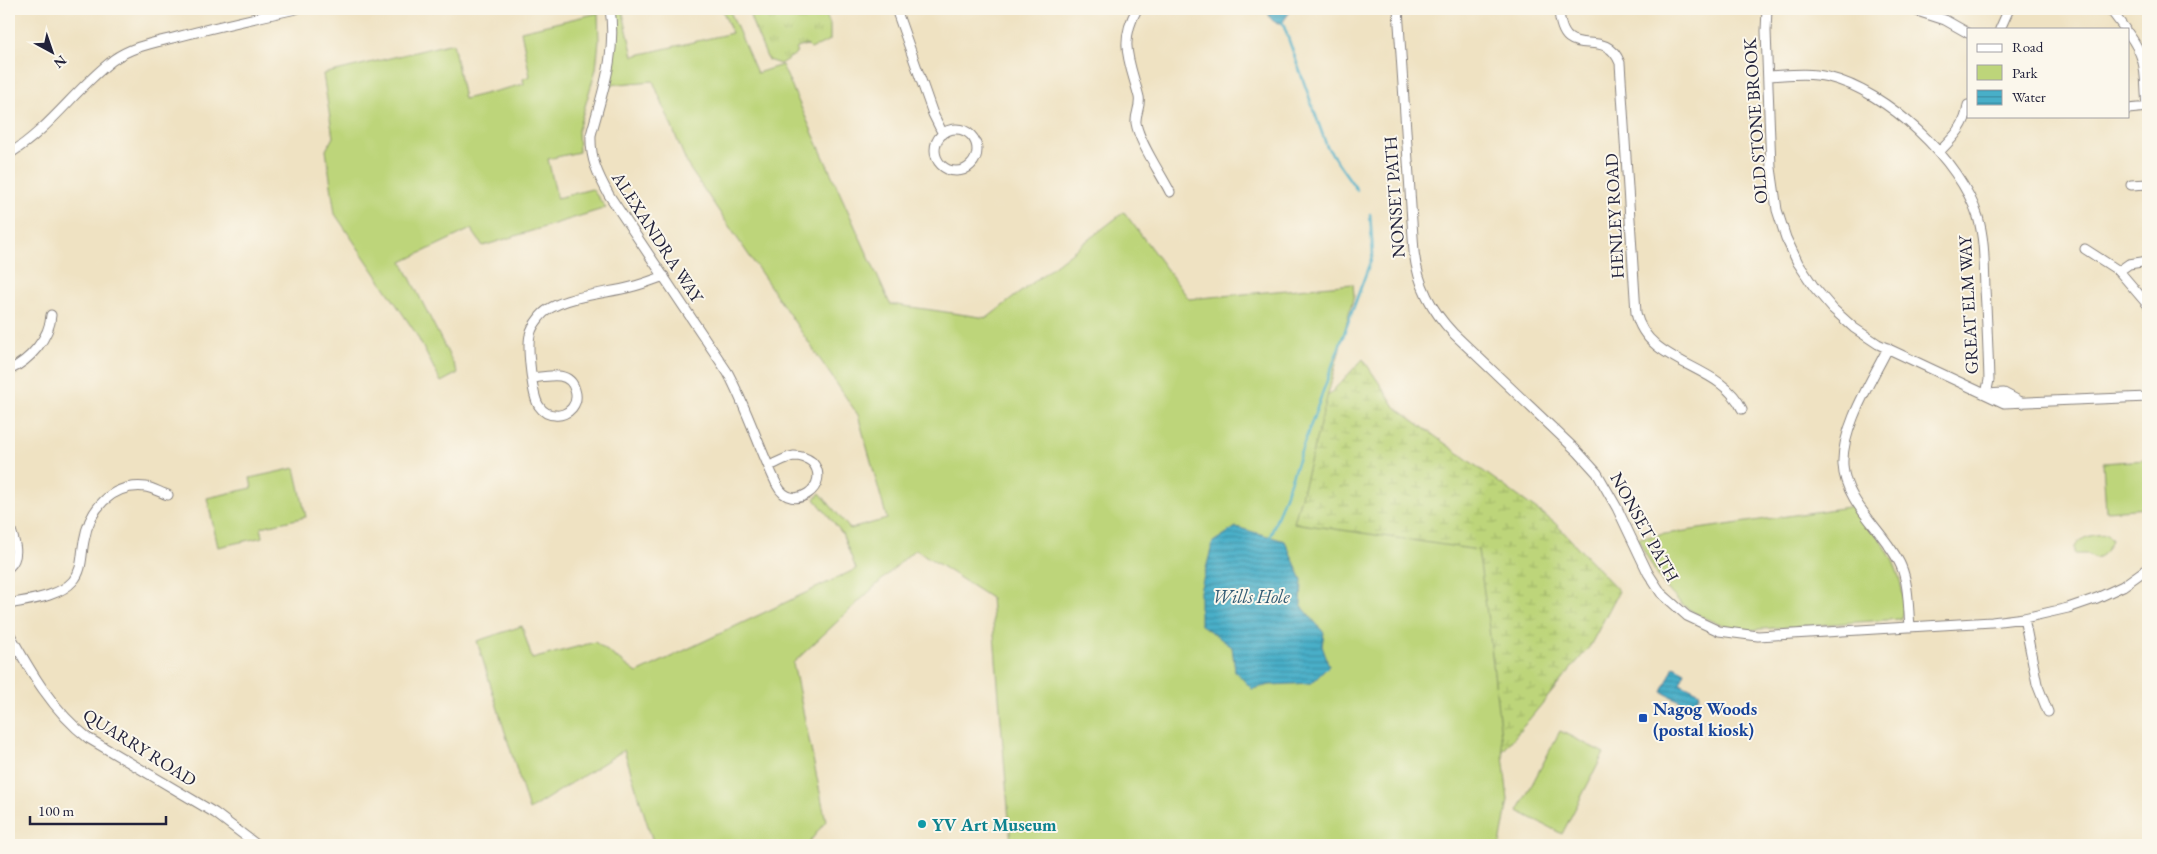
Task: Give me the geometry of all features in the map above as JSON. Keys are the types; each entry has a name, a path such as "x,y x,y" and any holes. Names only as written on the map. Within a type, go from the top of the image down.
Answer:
{"street":[{"path":"9,154 41,131 103,69 122,54 156,42 296,9"},
{"name":"ALEXANDRA WAY","path":"610,9 613,34 611,60 591,135 592,158 595,170 609,195 728,373 780,490 791,497 804,496 812,491 816,483 816,470 812,462 804,457 791,457 770,466"},
{"path":"896,9 936,124 943,134"},
{"path":"1137,9 1130,24 1126,43 1128,63 1139,101 1136,121 1139,132 1170,192"},
{"name":"NONSET PATH","path":"1398,9 1414,252 1424,292 1437,315 1450,329 1578,452 1597,473 1617,508 1648,573 1661,593 1682,613 1697,622 1719,631 1743,635 1992,622 2024,618 2068,608 2097,598 2123,586 2148,568"},
{"name":"HENLEY ROAD","path":"1558,9 1559,23 1565,35 1579,42 1607,46 1618,56 1620,63 1636,313 1641,330 1645,337 1660,348 1728,388 1742,408"},
{"name":"OLD STONE BROOK","path":"1767,9 1772,182 1777,210 1789,244 1806,276 1833,309 1866,336 2004,403 2148,397"},
{"path":"1911,9 1945,20 1967,32"},
{"path":"2000,28 2009,9"},
{"path":"2110,9 2124,28"},
{"path":"2130,36 2140,49 2144,61 2148,107 2130,109"},
{"name":"GREAT ELM WAY","path":"1768,76 1819,75 1848,84 1889,108 1940,152 1966,190 1980,227 1984,250 1989,380 1986,394"},
{"path":"1940,152 1960,130 1967,112"},
{"path":"956,129 971,135 978,151 975,160 970,166 962,171 955,171 948,170 940,164 935,151 937,141 943,134 956,129"},
{"path":"2131,185 2148,184"},
{"path":"2085,249 2119,271 2148,305"},
{"path":"2119,271 2128,264 2148,262"},
{"path":"533,378 559,375 570,380 575,388 576,396 571,409 559,415 551,415 543,411 536,399 528,349 530,334 536,322 545,311 564,302 630,287 664,276"},
{"path":"9,370 20,364 33,352 48,330 51,315"},
{"path":"1888,348 1854,418 1846,442 1843,464 1844,474 1852,493 1887,541 1901,567 1906,583 1910,626"},
{"path":"9,604 44,596 64,589 73,582 79,572 87,526 95,510 107,496 125,488 136,487 148,487 168,495"},
{"path":"9,524 17,553 9,567"},
{"path":"2024,618 2036,677 2048,712"},
{"name":"QUARRY ROAD","path":"9,633 47,694 73,727 88,738 215,813 257,845"}],"green space":[{"path":"615,9 622,9 633,56 732,33 722,9 729,9 757,73 782,65 890,304 987,318 1124,212 1189,299 1353,284 1354,295 1294,523 1478,550 1489,628 1508,800 1500,845 1011,845 991,598 915,549 793,663 826,821 807,845 654,845 624,750 529,810 477,641 522,626 532,659 595,642 637,673 856,569 842,533 815,499 820,493 850,529 887,519 858,415 688,166 653,81 608,85 616,27"},
{"path":"748,9 824,9 830,24 830,40 811,49 807,45 797,48 796,54 780,64 768,60"},
{"path":"598,13 599,41 596,69 578,130 579,152 548,159 557,198 592,189 606,208 483,246 471,229 402,262 458,373 441,382 415,332 335,214 326,150 333,137 323,74 453,43 464,99 524,84 523,79 530,76 521,31"},
{"path":"1363,359 1396,408 1555,523 1619,591 1590,646 1498,757 1166,414 1301,424"},
{"path":"2146,460 2148,508 2106,511 2103,463"},
{"path":"295,468 306,517 261,527 263,537 218,547 207,498 252,488 250,478"},
{"path":"1855,506 1886,548 1897,571 1904,603 1900,619 1747,630 1725,625 1707,619 1692,611 1667,589 1638,538"},
{"path":"2107,534 2112,540 2104,554 2095,558 2088,554 2075,554 2075,547 2081,540 2089,536"},
{"path":"1560,731 1604,753 1562,834 1518,811"}],"water":[{"path":"1267,9 1292,9 1282,23 1275,22"},
{"name":"Wills Hole","path":"1236,527 1285,541 1302,580 1301,605 1324,633 1322,646 1329,666 1312,683 1270,685 1252,689 1235,671 1232,647 1200,624 1200,591 1213,542"},
{"path":"1674,666 1685,672 1680,683 1700,693 1692,707 1662,692"}],"waterway":[{"path":"1282,21 1327,147 1357,190"},
{"path":"1270,537 1373,254 1370,214"}],"place":[{"name":"Nagog Woods (postal kiosk)","path":"1643,718"},
{"name":"YV Art Museum","path":"922,824"}]}
